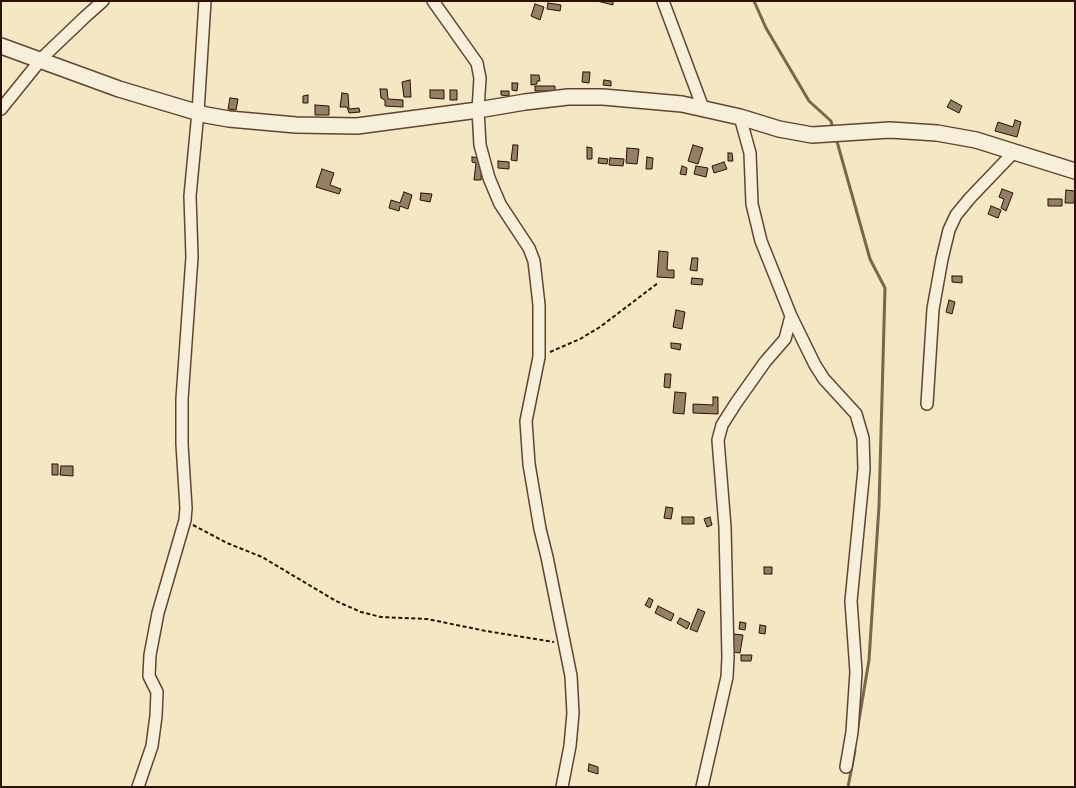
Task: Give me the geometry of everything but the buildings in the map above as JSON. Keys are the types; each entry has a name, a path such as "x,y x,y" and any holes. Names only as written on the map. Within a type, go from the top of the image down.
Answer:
{"street":[{"path":"1,109 41,60 104,1"},
{"path":"138,787 152,746 156,716 156,692 149,676 150,655 158,613 185,520 182,391 192,257 190,196 198,112 205,1"},
{"path":"433,1 477,63 480,78 478,110 480,145 493,190 500,204 530,248 534,261 539,305 539,356 526,421 529,464 540,529 570,676 573,714 569,754 562,787"},
{"path":"663,1 703,108"},
{"path":"1,46 119,89 229,119 276,124 357,126 525,102 587,96 682,104 740,116 779,129 804,134 846,134 890,130 912,131 976,140 1075,171"},
{"path":"740,116 750,153 752,204 760,241 791,316 824,378 856,414 863,438 864,469 851,601 856,672 852,732 846,767"},
{"path":"927,404 933,309 949,230 956,215 970,198 1015,151"},
{"path":"702,787 727,677 728,658 725,527 718,440 722,425 736,403 765,362 785,339 791,316"}],"path":[{"path":"539,356 580,339 600,327 658,283"},
{"path":"185,520 227,543 262,557 336,601 361,612 381,617 427,619 565,644"}],"waterway":[{"path":"754,1 766,28 809,101 831,121 833,129"},
{"path":"836,138 870,259 885,288 879,506 869,660 857,732"},
{"path":"848,787 855,750"}]}
